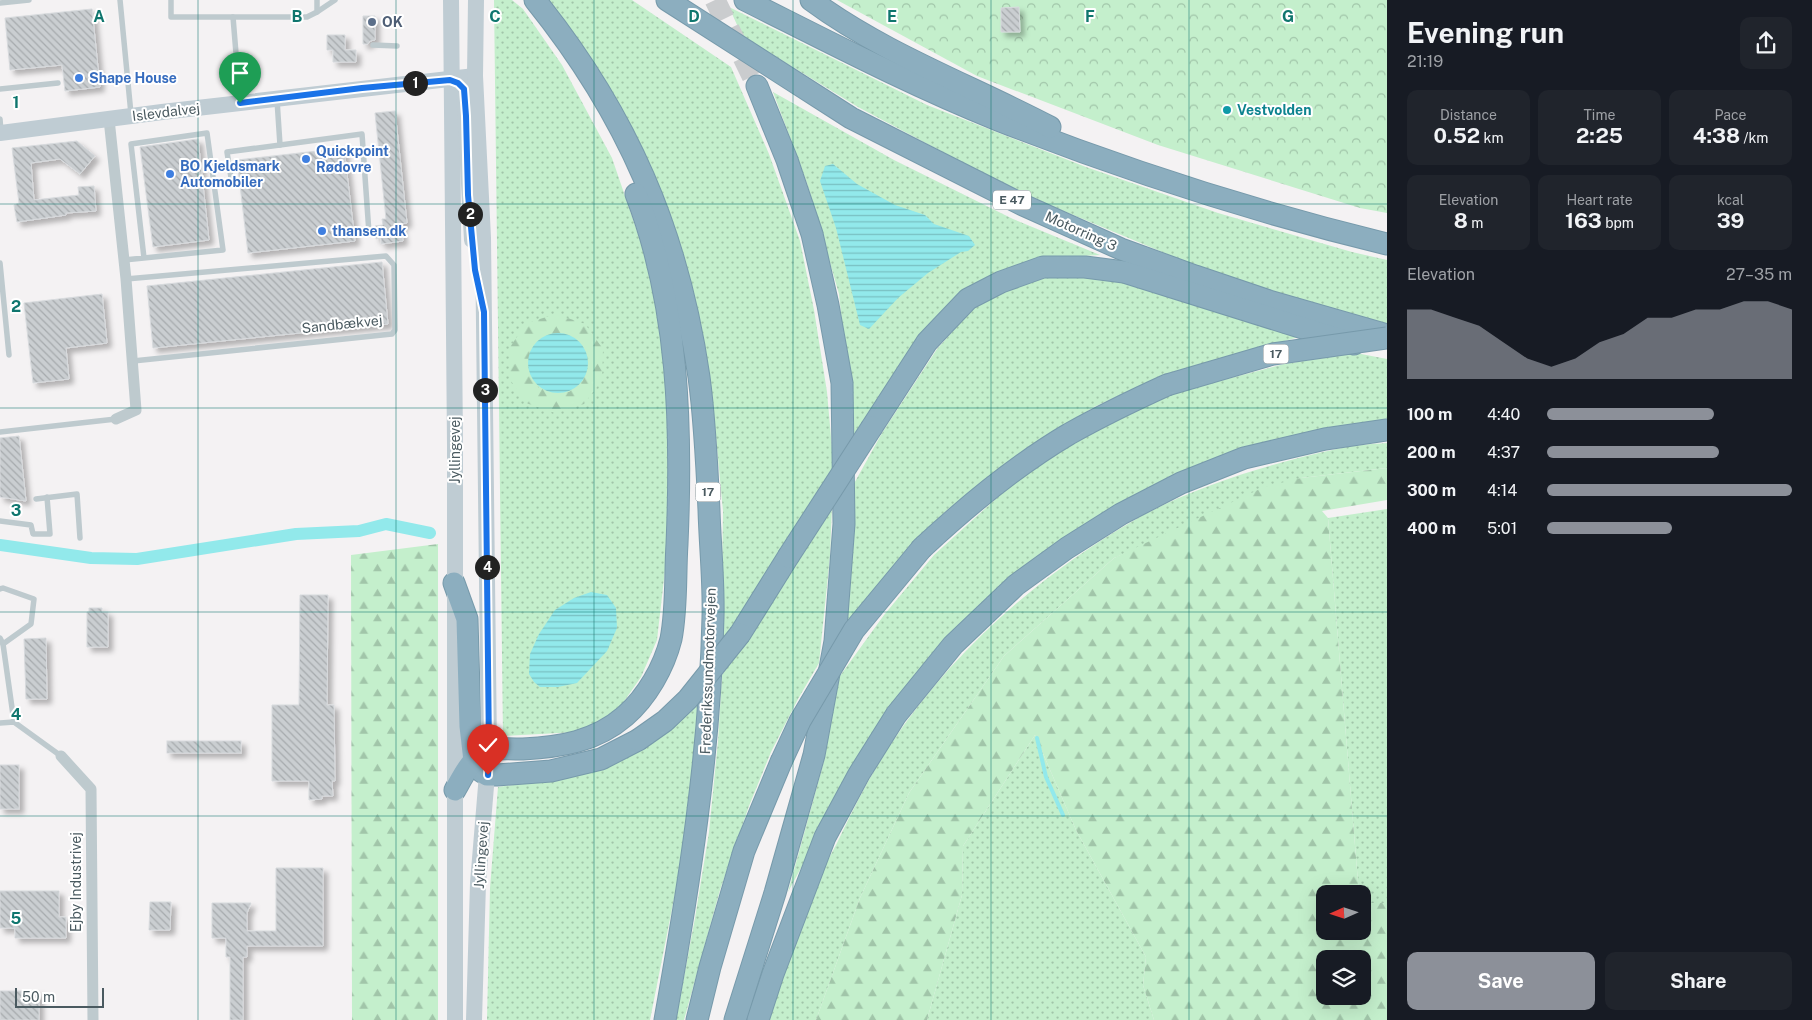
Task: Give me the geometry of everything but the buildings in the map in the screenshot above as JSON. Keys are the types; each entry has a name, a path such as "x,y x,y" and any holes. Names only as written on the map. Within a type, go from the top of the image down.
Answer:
{"highway":[{"name":"Frederikssundmotorvejen","path":"535,0 594,81 643,173 675,260 686,304 699,378 705,435 714,615 706,746 698,820 688,890 665,1020"},
{"name":"Motorring 3","path":"667,0 851,118 1023,205 1121,249 1195,276 1269,301 1387,336"},
{"path":"745,0 874,65 934,92 997,119 1125,168 1319,228 1387,244"},
{"path":"811,0 835,18 918,64 1022,112 1125,168"},
{"path":"455,790 483,762 558,747 584,739 609,727 625,716 648,689 662,665 671,639 674,612 679,485 678,424 674,357 661,276 644,215 621,155 565,39"},
{"path":"736,1020 814,755 835,641 844,524 842,383 828,305 812,234 787,160 757,86"},
{"path":"483,762 551,771 602,759 638,740 665,721 688,699 740,634 928,342 968,299 1001,282 1043,268 1085,267 1124,272 1363,346 1387,349"},
{"name":"17","path":"697,1020 710,967 744,851 800,720 854,630 922,548 961,511 984,493 1068,435 1117,408 1168,385 1273,354 1387,336"},
{"path":"758,1020 773,974 825,838 859,774 896,715 953,645 1016,585 1068,548 1121,514 1181,483 1244,458 1325,440 1387,430"},
{"path":"454,582 467,619 470,726 483,762"}],"street":[{"name":"Jyllingevej","path":"451,0 450,80 455,445 455,1020"},
{"name":"Jyllingevej","path":"474,1020 483,762 484,312 483,238 475,76 476,0"},
{"name":"Islevdalvej","path":"0,128 109,119 475,76"},
{"path":"450,80 458,83 464,89 468,195 475,270 484,312"},
{"path":"109,119 126,279 136,410 116,419"},
{"name":"Ejby Industrivej","path":"62,756 91,789 93,1020"}],"lane":[{"path":"0,3 28,0"},
{"path":"120,0 131,116"},
{"path":"171,0 171,17 307,17 335,0"},
{"path":"317,0 317,12"},
{"path":"233,17 240,103"},
{"path":"374,45 397,46"},
{"path":"0,89 58,83"},
{"path":"277,100 280,145"},
{"path":"124,260 144,258 223,250 208,133 131,144 144,258"},
{"path":"232,184 227,152 362,134 369,233"},
{"name":"Sandbækvej","path":"126,279 386,256 394,265 395,330 392,334 133,361"},
{"path":"0,263 3,327 9,355"},
{"path":"0,432 116,419"},
{"path":"36,499 77,494 80,538"},
{"path":"0,521 31,525 33,534 50,534 47,497"},
{"path":"0,589 3,588 34,599 30,624 2,641 14,722"},
{"path":"0,723 14,722 62,756"}],"green space":[{"path":"494,0 512,0 523,9 562,65 612,158 651,272 666,365 671,463 665,570 657,640 641,677 618,710 577,732 503,736"},
{"path":"544,0 632,0 731,67 769,154 800,241 814,310 827,392 834,471 721,643 723,511 712,395 681,247 624,114 558,16"},
{"name":"Vestvolden","path":"837,0 1387,0 1387,213 1360,208 1158,145 977,76"},
{"path":"729,7 927,105 1086,167 1218,213 1352,252 1387,260 1387,324 1287,298 1179,259 1018,192 858,107 742,36"},
{"path":"773,92 894,160 1013,219 1100,255 1045,258 963,293 854,441 839,294 808,186"},
{"path":"1050,275 1119,279 1299,337 1165,374 1094,407 1025,451 947,510 905,551 845,629 851,489 882,433 937,349 976,305 1019,283"},
{"path":"556,314 585,324 603,349 602,380 584,404 555,413 526,403 509,378 509,348 527,323","holes":["527,359 588,368 582,383 569,392 539,388 529,375"]},
{"path":"1356,353 1387,359 1387,423 1172,477 1119,503 1006,582 883,716 788,892 824,761 837,680 884,615 934,555 1009,487 1067,445 1170,394 1284,364"},
{"path":"1387,443 1387,468 1301,478 1114,558 1004,656 909,793 860,898 816,1020 767,1020 817,882 876,768 915,710 941,678 999,619 1031,591 1098,543 1133,521 1180,497 1286,461 1343,448"},
{"path":"1387,468 1387,500 1322,511 1328,518 1358,885 1316,885 1316,940 1371,940 1371,903 1387,903 1387,1020 1154,1020 1143,985 1146,957 1076,830 1035,735 963,846 962,895 927,1020 816,1020 860,898 909,793 1004,656 1114,558 1264,487 1301,478"},
{"path":"832,506 830,556 819,663 771,752 749,806 720,890 684,1020 676,1020 709,832 722,675"},
{"path":"1387,509 1387,903 1371,903 1371,885 1358,885 1328,518"},
{"path":"438,544 438,1020 352,1020 351,555"},
{"path":"698,705 686,838 650,1020 487,1020 490,888 498,787 557,779 605,767 642,750"},
{"path":"1035,735 1076,830 1146,957 1143,985 1154,1020 927,1020 962,895 963,846"}],"water":[{"path":"833,164 857,184 895,205 925,215 934,224 969,236 975,245 968,251 961,252 928,273 898,298 869,329 860,325 836,228 820,181 825,166"},
{"path":"558,333 575,338 583,346 588,363 583,380 575,388 558,393 541,388 533,380 528,363 533,346 541,338"},
{"path":"591,592 607,595 616,608 617,628 607,651 577,683 558,687 540,687 529,674 530,654 539,634 555,610 574,598"}],"waterway":[{"path":"0,545 91,558 137,559 296,534 359,531 386,524 430,533"},
{"path":"1037,738 1046,777 1063,815"}],"tunnel":[{"path":"715,0 757,86"}],"place":[{"name":"OK","path":"372,22"},
{"name":"Shape House","path":"79,78"},
{"name":"Vestvolden","path":"1227,110"},
{"name":"Quickpoint Rødovre","path":"306,159"},
{"name":"BO Kjeldsmark Automobiler","path":"170,174"},
{"name":"thansen.dk","path":"322,231"}],"route":[{"path":"240,103 427,81 450,80 458,83 464,89 468,195 475,270 484,312 488,775"}]}
